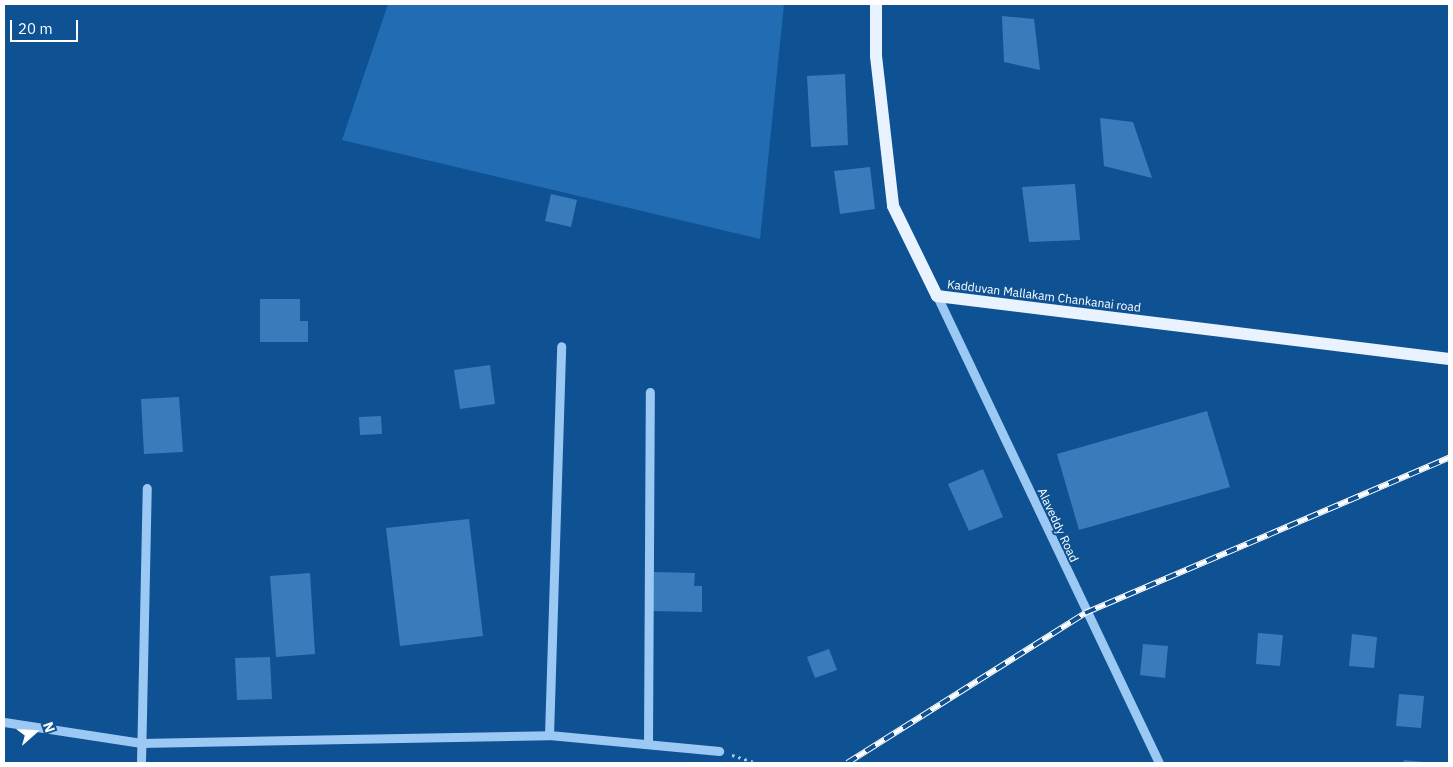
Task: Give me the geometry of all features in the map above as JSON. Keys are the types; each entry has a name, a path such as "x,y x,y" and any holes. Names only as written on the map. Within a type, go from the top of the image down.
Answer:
{"main road":[{"name":"Kadduvan Mallakam Chankanai road","path":"876,4 876,56 893,206 937,296 1449,360"}],"street":[{"name":"Alaveddy Road","path":"937,296 1158,763"},
{"path":"549,735 561,346"},
{"path":"648,744 650,392"},
{"path":"141,763 146,488"},
{"path":"4,722 141,743 549,735 719,751"}],"path":[{"path":"719,751 757,763"}],"shaded area":[{"path":"388,4 784,4 760,239 342,140"}],"building":[{"path":"1002,16 1034,19 1040,70 1004,62"},
{"path":"845,74 848,145 811,147 807,76"},
{"path":"1100,118 1133,122 1152,178 1104,166"},
{"path":"870,167 875,209 840,214 834,171"},
{"path":"1075,184 1080,240 1029,242 1022,187"},
{"path":"551,194 577,200 571,227 545,221"},
{"path":"260,299 300,299 300,321 308,321 308,342 260,342"},
{"path":"490,365 495,404 460,409 454,370"},
{"path":"179,397 183,452 144,454 141,399"},
{"path":"1207,411 1230,487 1079,530 1057,454"},
{"path":"381,416 382,434 360,435 359,417"},
{"path":"983,469 1003,517 969,531 948,484"},
{"path":"469,519 483,636 400,646 386,528"},
{"path":"654,572 695,573 694,586 702,586 702,612 653,611"},
{"path":"310,573 315,654 276,657 270,576"},
{"path":"1258,633 1283,635 1280,666 1256,664"},
{"path":"1352,634 1377,637 1374,668 1349,666"},
{"path":"1143,644 1168,646 1165,678 1140,675"},
{"path":"829,649 837,670 815,678 807,657"},
{"path":"270,657 272,699 237,700 235,658"},
{"path":"1399,694 1424,696 1421,728 1396,726"},
{"path":"1404,760 1423,762 1423,763 1403,763"}],"railway":[{"path":"847,763 1085,613 1449,458"}]}
